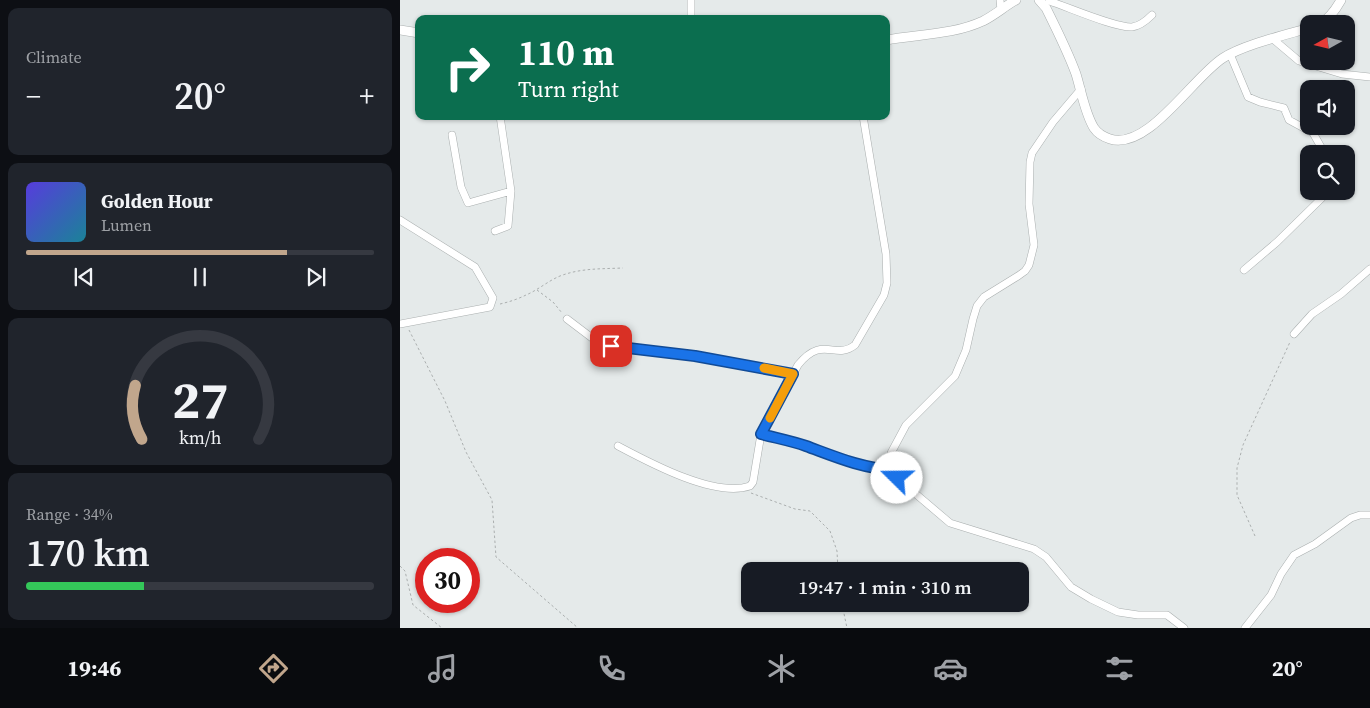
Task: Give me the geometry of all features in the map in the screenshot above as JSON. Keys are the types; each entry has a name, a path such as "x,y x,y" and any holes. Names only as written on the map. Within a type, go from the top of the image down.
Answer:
{"street":[{"path":"691,0 691,15"},
{"path":"1000,0 1000,10"},
{"path":"890,40 929,35 966,27 983,20 1016,0"},
{"path":"1331,15 1341,0"},
{"path":"1045,2 1115,24 1133,27 1146,21 1152,15"},
{"path":"1045,2 1075,71 1095,129 1102,136 1112,140 1127,139 1143,132 1179,101 1214,64 1230,54 1300,31"},
{"path":"400,30 415,32"},
{"path":"1273,39 1298,61 1342,74 1370,76"},
{"path":"1230,54 1248,97 1284,108 1289,120 1313,133 1320,145"},
{"path":"1081,89 1053,122 1032,153 1029,204 1034,245 1029,265 1018,276 984,297 973,319 966,350 955,376 906,425 891,453 890,463 897,478 950,523 1034,549 1046,557 1071,587 1118,612 1138,615 1166,615 1184,628"},
{"path":"495,231 508,226 511,191 501,120"},
{"path":"618,446 654,466 708,485 745,488 750,486 753,482 761,434 793,374 806,355 814,350 821,349 843,351 850,349 855,345 884,296 887,283 886,254 864,120"},
{"path":"452,134 461,187 468,203 511,191"},
{"path":"1244,270 1320,200"},
{"path":"400,220 475,267 493,298 490,307 403,323"},
{"path":"1294,334 1312,314 1341,294 1370,269"},
{"path":"567,319 596,341 611,346 704,357 793,374"},
{"path":"761,434 804,445 846,462 878,469 893,470"},
{"path":"1245,628 1271,596 1281,574 1294,555 1315,544 1351,518 1360,515 1370,515"}],"path":[{"path":"490,307 528,295 560,276 576,271 623,268"},
{"path":"536,289 553,302 567,319"},
{"path":"403,323 445,401 466,452 492,500 496,557 578,628"},
{"path":"1255,536 1237,495 1237,468 1243,445 1280,360 1294,334"},
{"path":"745,488 753,495 795,509 810,510 830,531 837,562"},
{"path":"400,566 405,571 413,605 442,628"},
{"path":"844,612 847,628"}],"slow traffic":[{"path":"764,368 793,374 770,418"}],"route":[{"path":"611,346 736,362 793,374 761,434 804,445 846,462 878,469 893,470 897,478"}]}
